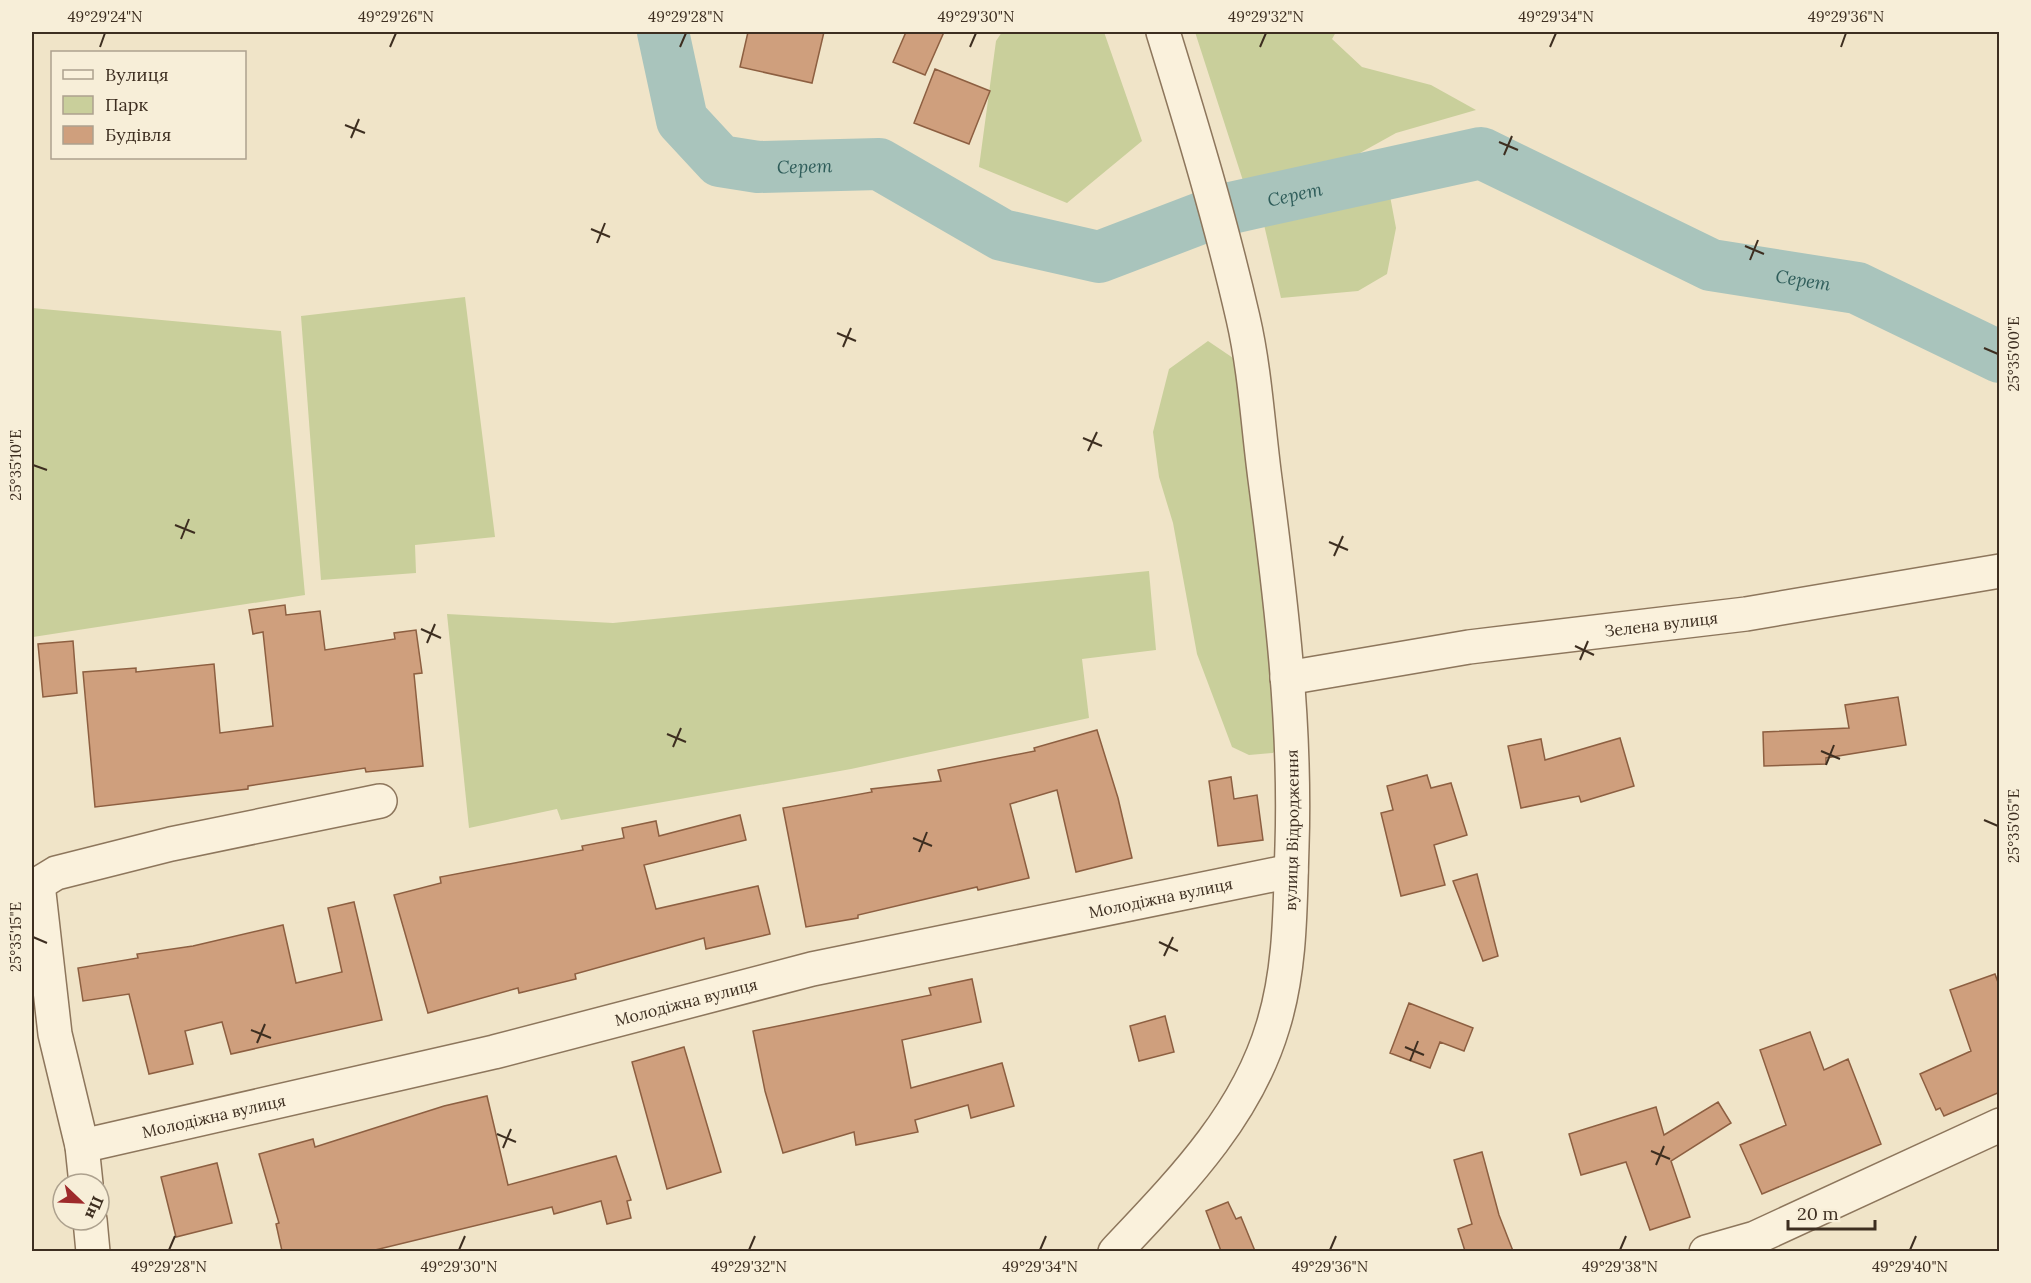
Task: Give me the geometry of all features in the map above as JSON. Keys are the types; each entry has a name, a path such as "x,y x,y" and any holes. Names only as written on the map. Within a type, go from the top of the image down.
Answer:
{"street":[{"name":"вулиця Відродження","path":"1115,1251 1191,1172 1246,1094 1273,1026 1288,955 1292,871 1295,775 1282,609 1244,321 1195,134 1163,32"},
{"name":"Зелена вулиця","path":"1287,678 1469,647 1746,614 2000,571"},
{"path":"85,1172 82,1146 55,1034 35,884 56,873 171,844 380,801"},
{"name":"Молодіжна вулиця","path":"82,1146 494,1052 812,969 1292,871"},
{"path":"1706,1251 1755,1238 2000,1125"},
{"path":"91,1232 93,1251"}],"green space":[{"path":"1002,32 1104,32 1142,141 1067,203 979,167 996,41"},
{"path":"1195,32 1336,32 1332,39 1362,67 1431,85 1476,110 1396,133 1342,163 1284,185 1246,190"},
{"path":"1317,196 1390,196 1396,228 1387,274 1358,291 1281,298 1262,216"},
{"path":"465,297 495,537 415,545 416,573 321,580 301,316"},
{"path":"32,308 281,331 305,595 33,637"},
{"path":"1208,341 1239,362 1297,721 1273,753 1249,755 1232,747 1197,654 1173,523 1159,477 1153,432 1169,369"},
{"path":"1149,571 1156,650 1082,659 1089,718 851,769 561,820 557,809 469,828 447,614 613,623"}],"building":[{"path":"748,32 824,32 812,83 740,67"},
{"path":"906,32 944,32 925,75 893,62"},
{"path":"935,69 990,91 969,144 914,123"},
{"path":"285,605 286,615 320,611 325,650 395,639 394,633 416,630 422,673 414,674 423,766 366,772 365,768 248,786 248,789 95,807 83,672 136,668 136,672 214,664 220,733 273,726 263,632 253,634 249,610"},
{"path":"73,641 77,693 43,697 38,644"},
{"path":"1898,697 1906,745 1826,758 1826,764 1764,766 1763,732 1849,728 1845,705"},
{"path":"1097,730 1118,798 1132,858 1076,872 1057,790 1010,804 1029,878 978,890 977,887 858,915 858,918 806,927 783,808 872,792 871,789 941,781 938,770 1035,751 1034,748"},
{"path":"1620,738 1634,786 1581,802 1579,796 1521,808 1508,746 1541,739 1545,760"},
{"path":"1427,775 1431,788 1451,783 1467,835 1434,845 1445,885 1401,896 1381,813 1393,810 1387,786"},
{"path":"1231,777 1234,799 1257,795 1263,840 1218,846 1209,781"},
{"path":"740,815 746,840 644,865 656,909 758,886 770,934 706,949 704,938 575,974 576,979 519,993 518,988 428,1013 394,895 441,883 440,877 583,850 582,846 624,838 622,828 656,821 659,836"},
{"path":"1477,874 1498,956 1483,961 1453,881"},
{"path":"354,902 382,1020 231,1054 222,1022 185,1031 193,1064 149,1074 129,994 83,1001 78,968 138,958 137,954 193,946 283,925 296,983 342,972 328,908"},
{"path":"1995,974 2000,988 2000,1092 1944,1116 1940,1108 1936,1110 1920,1074 1971,1051 1950,990"},
{"path":"972,979 981,1022 902,1040 911,1088 1002,1063 1014,1106 971,1118 968,1105 915,1120 918,1132 856,1145 854,1132 783,1153 765,1091 753,1031 931,995 929,988"},
{"path":"1409,1003 1473,1028 1464,1051 1440,1042 1430,1068 1390,1053"},
{"path":"1165,1016 1174,1052 1139,1061 1130,1026"},
{"path":"1810,1032 1824,1070 1848,1059 1881,1144 1762,1194 1740,1145 1786,1125 1760,1050"},
{"path":"684,1047 721,1172 667,1189 632,1062"},
{"path":"487,1096 508,1185 616,1156 631,1200 627,1201 631,1218 607,1224 601,1201 554,1214 552,1207 371,1251 282,1251 276,1224 279,1223 259,1154 313,1139 315,1147 444,1106"},
{"path":"1718,1102 1731,1123 1671,1161 1690,1217 1650,1230 1626,1162 1581,1175 1569,1134 1656,1107 1664,1135"},
{"path":"1482,1152 1499,1215 1513,1251 1465,1251 1458,1229 1472,1224 1454,1160"},
{"path":"217,1163 232,1223 176,1237 161,1177"},
{"path":"1228,1202 1236,1219 1241,1217 1255,1251 1221,1251 1206,1211"}],"waterway":[{"name":"Серет","path":"663,32 682,120 720,161 758,167 879,164 1002,235 1099,257 1222,210 1481,153 1711,265 1857,288 2000,357"}]}
